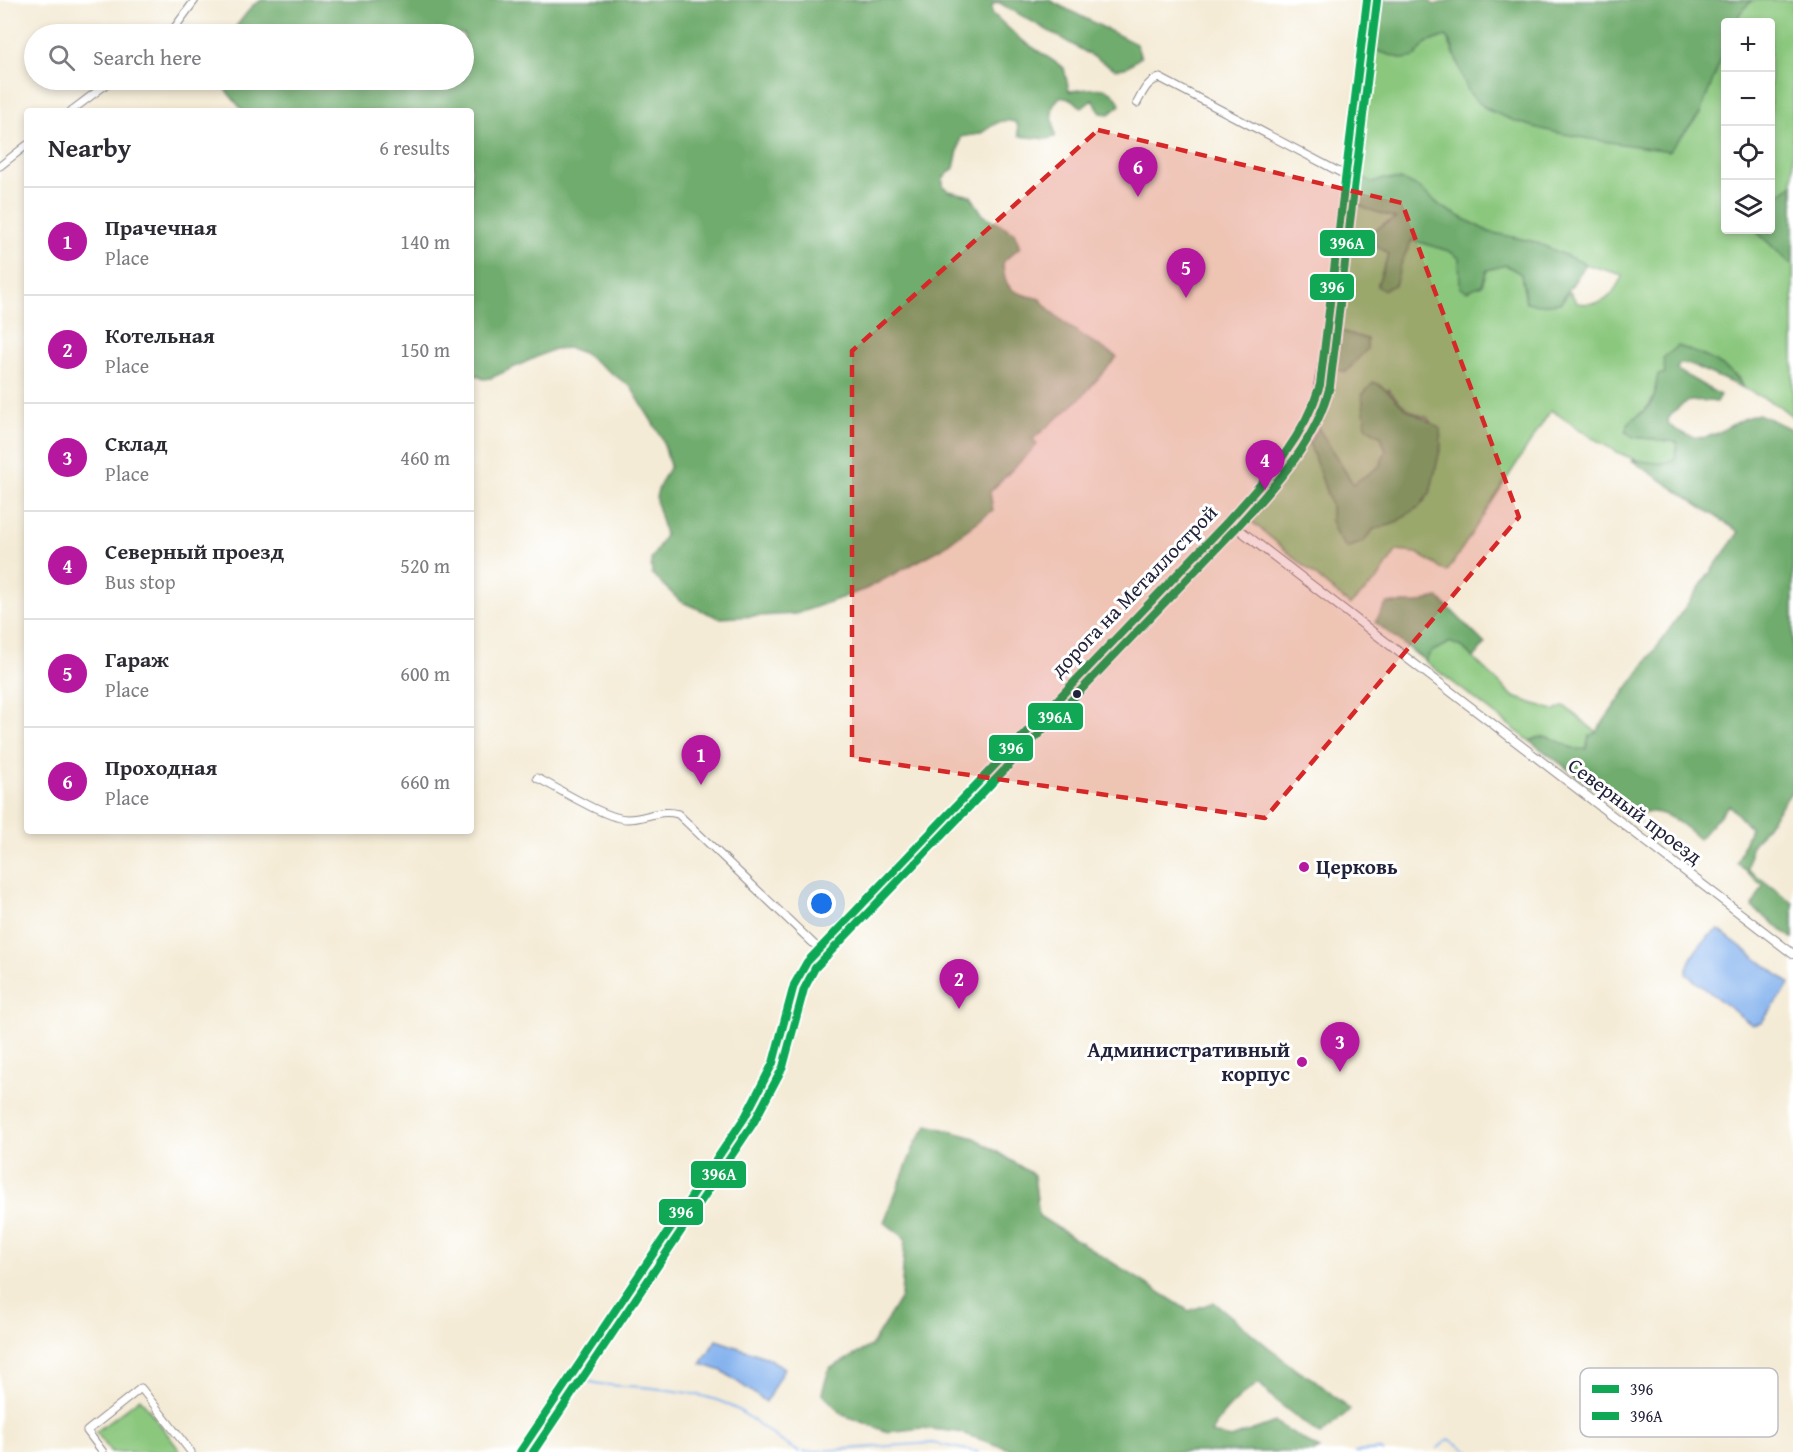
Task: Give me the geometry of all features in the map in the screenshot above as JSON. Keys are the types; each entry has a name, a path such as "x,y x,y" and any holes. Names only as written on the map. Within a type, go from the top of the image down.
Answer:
{"street":[{"path":"178,24 195,0"},
{"name":"дорога на Металлострой","path":"520,1452 745,1117 773,1063 794,985 818,948 1228,521 1285,456 1303,431 1314,409 1322,375 1367,0"},
{"path":"1137,103 1146,86 1153,79 1160,78 1345,175"},
{"path":"75,108 99,90"},
{"path":"0,166 24,147"},
{"name":"Северный проезд","path":"1228,521 1793,954"},
{"path":"537,778 614,817 628,819 665,811 678,814 818,948"},
{"path":"103,1452 87,1431 141,1388 190,1452"}],"highlighted area":[{"path":"1098,130 1402,203 1519,517 1265,818 852,758 852,351"}],"green space":[{"path":"262,0 1049,0 1136,44 1141,57 1125,68 1115,69 998,2 992,5 992,13 1020,39 1064,68 1069,91 1105,89 1116,97 1120,105 1109,114 1101,113 1092,100 1082,108 1073,100 1060,97 1052,111 1055,137 1047,139 1019,136 1017,123 1001,121 979,134 961,137 954,168 943,178 943,186 949,191 971,196 983,215 1014,232 1020,247 1003,262 1006,280 1012,289 1023,295 1040,299 1066,324 1117,357 1081,398 1033,439 1037,445 990,492 993,510 941,549 866,589 796,614 719,618 680,601 652,574 651,560 665,535 656,500 670,466 662,438 631,387 583,353 569,348 554,349 491,378 483,379 474,374 474,108 241,108 226,90 474,90 474,24 238,24 253,5"},
{"path":"1376,0 1429,0 1434,5 1450,0 1752,0 1738,18 1721,18 1721,59 1700,114 1669,151 1563,134 1534,127 1486,108 1471,95 1463,81 1454,50 1446,36 1426,43 1415,57 1403,59 1371,49"},
{"path":"1752,0 1793,0 1793,185 1775,198 1775,18 1738,18"},
{"path":"1446,35 1471,94 1487,110 1559,133 1713,79 1721,58 1721,234 1759,234 1793,266 1793,417 1779,406 1743,388 1738,377 1685,349 1655,388 1650,404 1627,424 1634,437 1678,442 1675,458 1661,463 1629,457 1594,439 1551,410 1447,572 1417,553 1396,551 1378,579 1350,605 1250,520 1248,513 1309,442 1331,505 1331,520 1363,542 1374,529 1393,524 1420,506 1430,493 1441,445 1428,418 1406,407 1389,389 1381,436 1386,451 1380,466 1353,484 1318,428 1329,396 1331,368 1346,372 1367,348 1367,339 1337,330 1353,199 1364,208 1397,218 1383,224 1375,244 1389,254 1377,286 1395,285 1402,261 1412,240 1449,251 1459,258 1461,267 1487,270 1505,265 1521,273 1526,302 1560,303 1570,292 1577,303 1601,302 1610,295 1623,275 1571,260 1535,242 1489,232 1442,207 1419,188 1384,179 1373,183 1355,174 1371,49 1403,59 1426,43"},
{"path":"1355,174 1373,183 1384,179 1403,180 1419,188 1442,207 1489,232 1535,242 1586,264 1560,303 1539,305 1526,302 1521,274 1506,265 1487,270 1482,285 1467,291 1460,288 1459,258 1449,251 1412,240 1402,261 1395,285 1383,290 1377,286 1389,254 1375,244 1371,232 1396,218 1364,208 1353,199"},
{"path":"1793,185 1793,266 1759,234 1775,234 1775,198"},
{"path":"1337,330 1367,339 1367,349 1346,372 1331,368"},
{"path":"1678,346 1724,367 1732,373 1743,388 1689,364 1679,364 1677,370 1720,395 1716,402 1700,400 1683,404 1668,419 1669,425 1684,434 1706,437 1759,414 1793,430 1793,790 1751,847 1748,869 1793,903 1793,939 1752,907 1763,886 1737,863 1750,828 1729,805 1699,839 1668,816 1650,812 1630,815 1530,741 1539,737 1553,738 1570,747 1586,749 1589,737 1596,732 1739,532 1631,460 1666,464 1675,458 1678,442 1634,437 1625,432 1633,419 1651,404 1658,375 1665,373 1663,358"},
{"path":"1374,382 1386,389 1411,412 1440,429 1441,445 1430,493 1420,506 1393,524 1374,529 1363,542 1347,548 1337,536 1331,520 1331,505 1309,442 1318,428 1353,484 1380,466 1386,451 1381,436 1366,427 1362,395"},
{"path":"1438,597 1485,644 1474,658 1463,648 1450,642 1431,652 1425,661 1375,622 1387,603 1419,603"},
{"path":"1451,642 1463,648 1514,697 1556,711 1564,706 1596,732 1589,737 1586,750 1570,748 1546,737 1530,741 1425,661 1431,652"},
{"path":"928,1125 975,1138 1034,1175 1039,1216 1189,1311 1214,1302 1296,1370 1315,1380 1350,1410 1320,1435 1276,1401 1259,1383 1232,1405 1220,1418 1211,1433 1231,1438 1275,1422 1319,1449 1314,1452 1018,1452 958,1432 922,1428 888,1432 843,1415 822,1393 829,1369 871,1346 901,1297 905,1238 884,1222 916,1142"},
{"path":"140,1398 181,1452 111,1452 96,1432"}],"water":[{"path":"1719,930 1790,984 1761,1023 1752,1025 1686,974 1690,961 1698,948 1708,937"},
{"path":"716,1340 766,1357 784,1368 766,1402 722,1371 701,1364"}],"waterway":[{"path":"580,1378 603,1384 685,1392 723,1402 799,1452"},
{"path":"1438,1448 1449,1439 1470,1452"},
{"path":"804,1452 932,1443 978,1452"},
{"path":"1355,1452 1381,1450 1383,1452"}],"transit line":[{"name":"396","path":"520,1452 745,1117 773,1063 794,985 807,962 1228,521 1282,458 1304,424 1320,385 1367,0"},
{"name":"396А","path":"533,1452 754,1122 783,1067 804,989 815,968 1236,528 1279,479 1304,445 1323,407 1330,386 1377,1"}],"place":[{"name":"Проходная","path":"1138,197"},
{"name":"Гараж","path":"1186,298"},
{"name":"Северный проезд","path":"1265,490"},
{"name":"Прачечная","path":"701,785"},
{"name":"Церковь","path":"1304,867"},
{"name":"Котельная","path":"959,1009"},
{"name":"Административный корпус","path":"1302,1062"},
{"name":"Склад","path":"1340,1072"}]}
